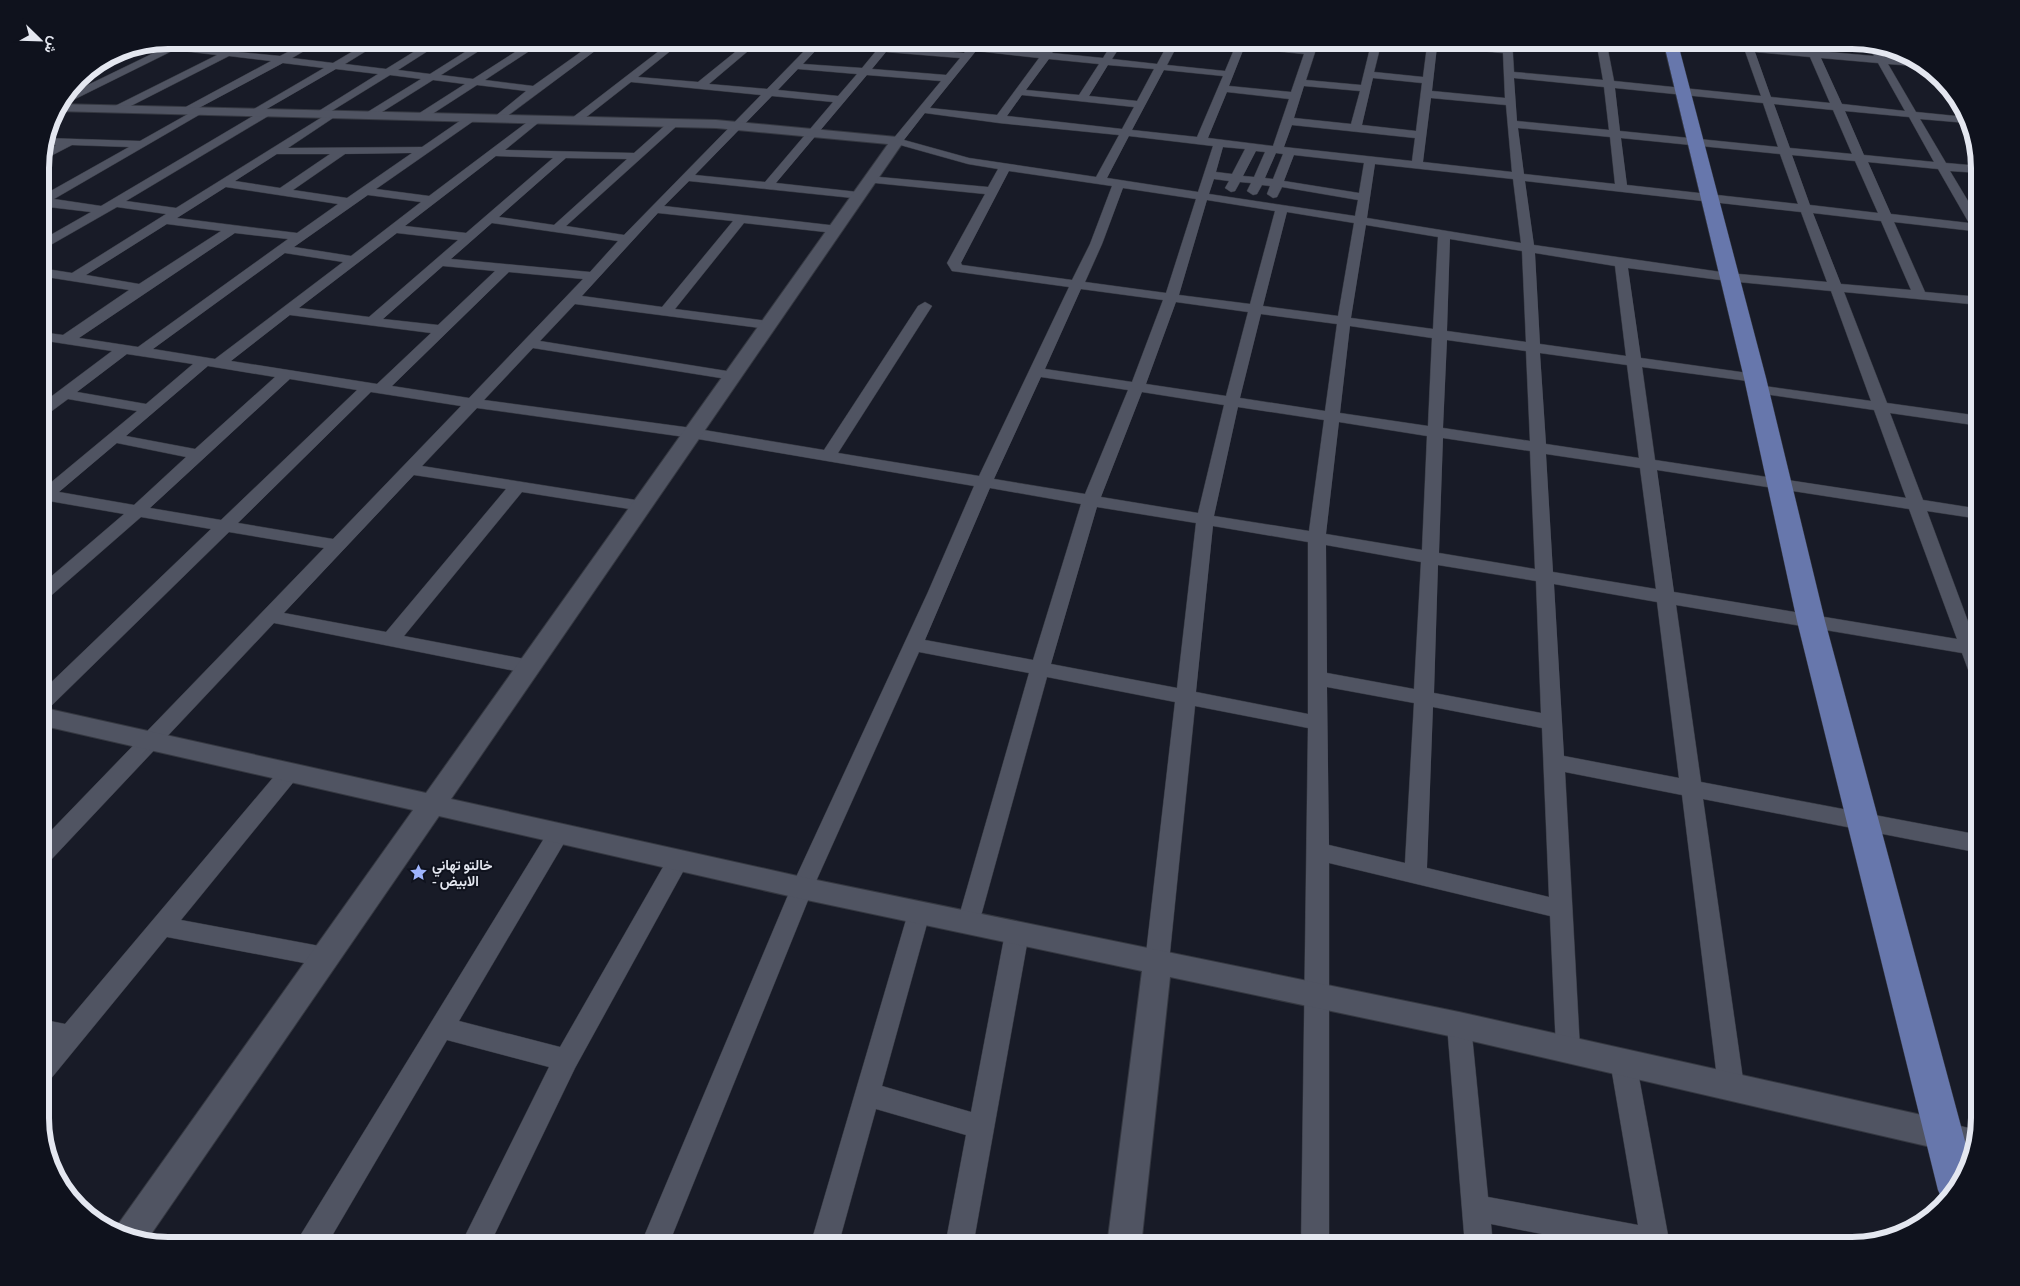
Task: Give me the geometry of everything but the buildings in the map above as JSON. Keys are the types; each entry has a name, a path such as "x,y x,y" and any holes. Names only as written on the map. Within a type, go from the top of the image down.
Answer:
{"main road":[{"path":"1669,49 1684,92 1728,277 1756,384 1811,621 1862,822 1958,1138 1958,1173"}],"street":[{"path":"70,101 168,49"},
{"path":"198,49 535,89"},
{"path":"116,110 237,49"},
{"path":"49,196 142,144 193,111 301,49"},
{"path":"49,242 116,203 363,49"},
{"path":"74,277 276,151 386,72 425,49"},
{"path":"370,115 476,49"},
{"path":"422,116 527,49"},
{"path":"498,118 592,49"},
{"path":"576,120 668,49"},
{"path":"700,86 745,49"},
{"path":"49,848 572,299 655,209 812,49"},
{"path":"768,186 883,49"},
{"path":"133,1232 530,668 834,229 897,142 972,49"},
{"path":"982,49 1229,74"},
{"path":"999,120 1051,49"},
{"path":"1082,99 1114,49"},
{"path":"658,1237 802,888 914,644 984,482 1096,244 1108,184 1125,134 1170,49"},
{"path":"1200,142 1239,49"},
{"path":"1287,49 1310,52"},
{"path":"1125,1237 1205,519 1255,309 1275,208 1280,150 1311,49"},
{"path":"1356,128 1376,49"},
{"path":"1417,166 1432,49"},
{"path":"1507,49 1517,176 1528,248 1545,576 1550,722 1554,762 1568,1049"},
{"path":"1603,49 1622,189"},
{"path":"1750,49 1806,210 1916,504 1971,639"},
{"path":"1781,49 1814,54 1907,62"},
{"path":"1812,49 1920,295"},
{"path":"1877,51 1971,216"},
{"path":"796,66 948,78"},
{"path":"1370,74 1428,81"},
{"path":"1508,74 1961,119"},
{"path":"629,79 840,99"},
{"path":"1300,82 1366,89"},
{"path":"1224,88 1296,96"},
{"path":"1019,92 1140,105"},
{"path":"1426,94 1510,102"},
{"path":"66,107 675,122 814,132 897,142 948,157 1108,184 1202,196 1621,263 1728,277 1971,300"},
{"path":"923,110 1971,228"},
{"path":"141,351 348,202 471,118"},
{"path":"49,491 150,409 213,362 287,311 538,119"},
{"path":"1288,121 1421,135"},
{"path":"556,229 675,122"},
{"path":"1512,124 1971,169"},
{"path":"52,141 142,144"},
{"path":"50,153 70,142"},
{"path":"968,923 1040,668 1091,500 1137,387 1170,298 1219,143"},
{"path":"1226,200 1252,147"},
{"path":"276,151 424,150"},
{"path":"1247,203 1258,180 1280,150"},
{"path":"282,192 342,151"},
{"path":"492,153 638,156"},
{"path":"372,321 563,155"},
{"path":"1315,1237 1318,851 1317,538 1344,321 1370,160"},
{"path":"1005,167 954,263 954,266 961,270 1533,346 1634,361 1880,407 1971,420"},
{"path":"1209,175 1258,180 1364,197"},
{"path":"686,177 858,196"},
{"path":"869,180 992,191"},
{"path":"224,183 348,202"},
{"path":"364,191 431,200"},
{"path":"49,202 104,210"},
{"path":"116,203 178,212"},
{"path":"655,209 834,229"},
{"path":"489,219 627,239"},
{"path":"666,311 741,219"},
{"path":"166,220 299,237"},
{"path":"66,340 232,228"},
{"path":"395,229 469,237"},
{"path":"1416,874 1422,698 1444,235"},
{"path":"282,249 354,260"},
{"path":"441,262 592,276"},
{"path":"1621,263 1731,1086"},
{"path":"49,697 225,525 375,387 442,330 506,268"},
{"path":"49,273 141,288"},
{"path":"572,299 768,325"},
{"path":"828,456 925,306"},
{"path":"287,311 442,330"},
{"path":"49,339 66,340 288,373 472,403 692,433 1971,648"},
{"path":"530,343 733,376"},
{"path":"49,406 124,349"},
{"path":"1037,372 1971,513"},
{"path":"49,588 288,373"},
{"path":"65,394 150,409"},
{"path":"114,438 199,455"},
{"path":"410,469 642,506"},
{"path":"391,639 517,487"},
{"path":"49,498 138,510 336,545"},
{"path":"268,616 530,668"},
{"path":"914,644 1318,723"},
{"path":"1317,678 1550,722"},
{"path":"49,718 802,888 1459,1025 1958,1138"},
{"path":"1554,762 1971,842"},
{"path":"49,1063 289,773"},
{"path":"315,1237 560,833"},
{"path":"1318,851 1561,909"},
{"path":"478,1237 566,1060 679,859"},
{"path":"827,1237 920,913"},
{"path":"163,926 325,957"},
{"path":"961,1237 1017,933"},
{"path":"1459,1025 1478,1237"},
{"path":"443,1028 566,1060"},
{"path":"49,1032 70,1036"},
{"path":"1623,1061 1654,1237"},
{"path":"867,1094 981,1127"},
{"path":"1476,1208 1620,1237"}],"place":[{"name":"خالتو تهاني - الابيض","path":"418,873"}]}
